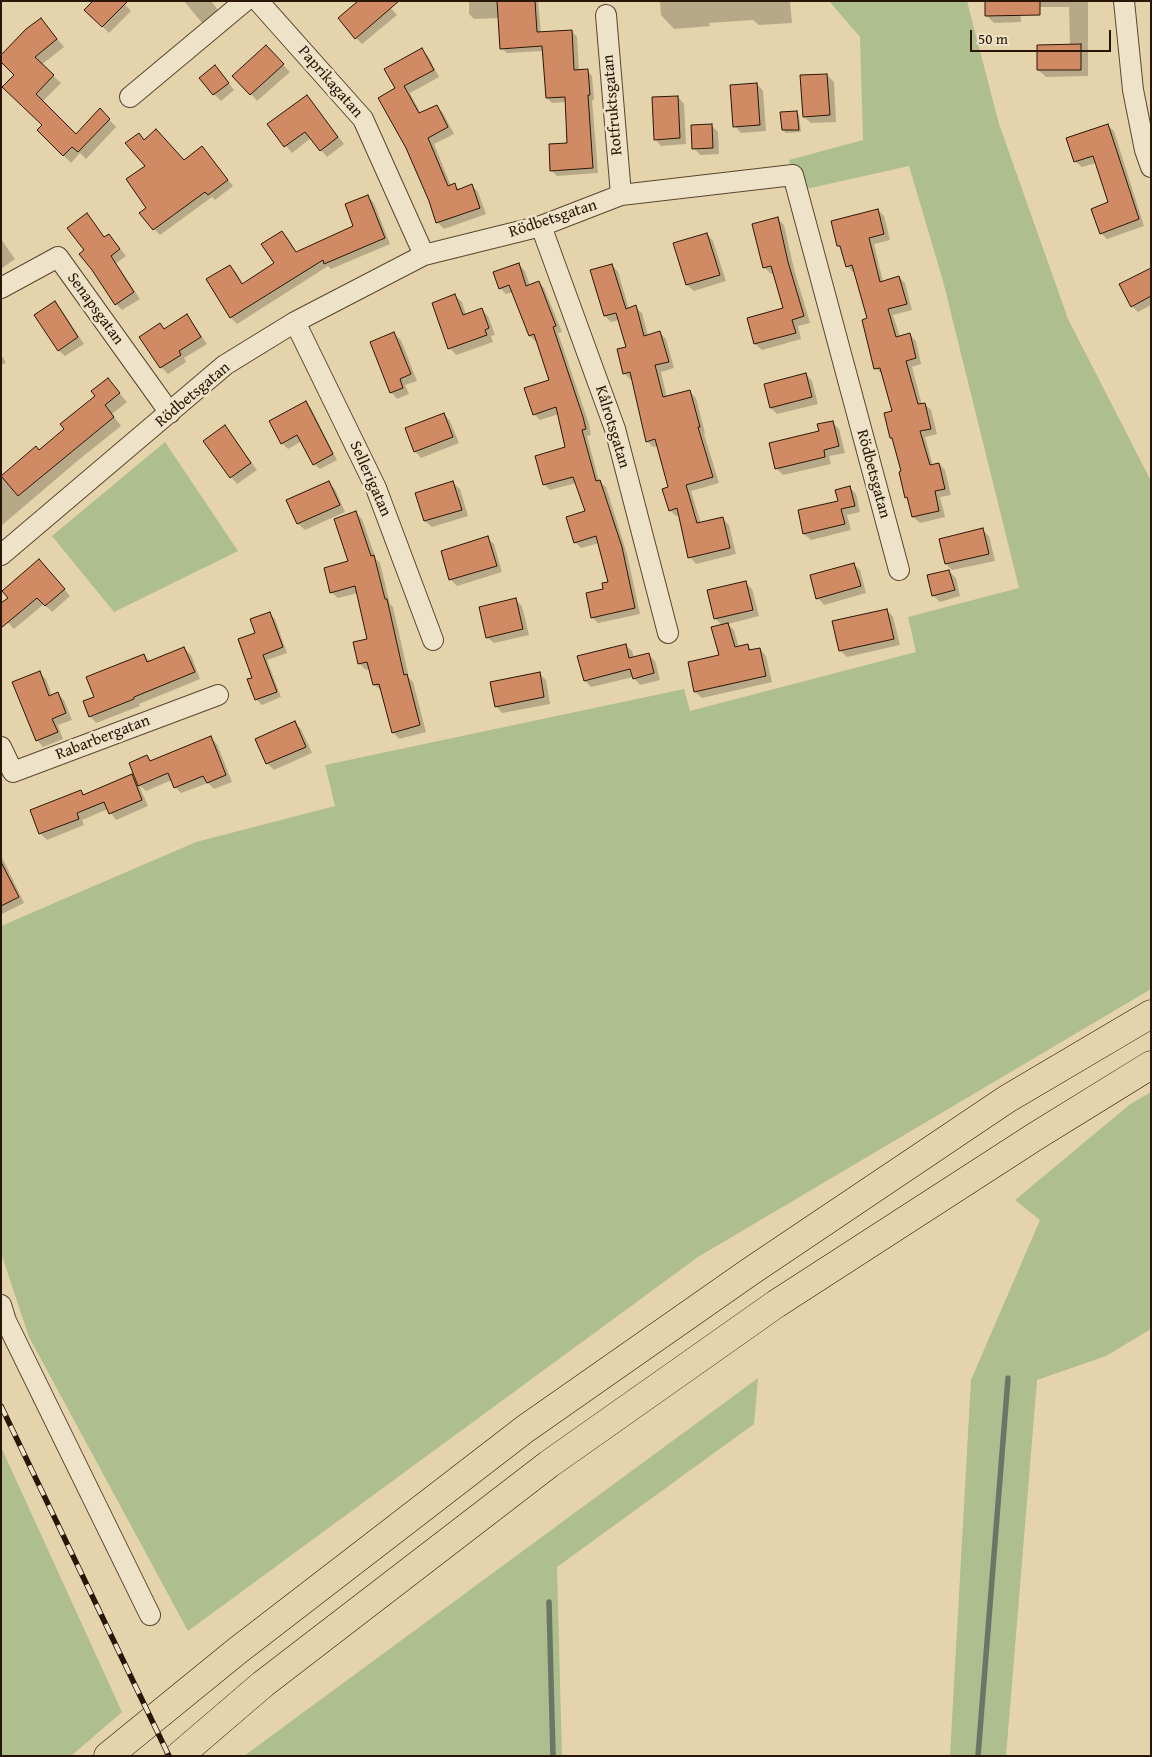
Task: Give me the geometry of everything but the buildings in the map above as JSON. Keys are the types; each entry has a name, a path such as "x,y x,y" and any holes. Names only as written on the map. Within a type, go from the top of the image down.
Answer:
{"highway":[{"path":"108,1756 237,1651 525,1429 751,1271 1007,1099 1151,1014"},
{"path":"178,1756 263,1684 549,1464 776,1304 1036,1136 1151,1065"}],"street":[{"path":"130,97 245,1"},
{"name":"Paprikagatan","path":"258,1 363,119 424,255"},
{"path":"1124,1 1133,90 1145,150 1151,167"},
{"name":"Rotfruktsgatan","path":"606,15 621,195"},
{"name":"Rödbetsgatan","path":"1,555 226,365 295,322 424,255 541,226 621,195 793,175 899,570"},
{"name":"Kålrotsgatan","path":"541,226 615,429 668,633"},
{"name":"Senapsgatan","path":"1,288 58,257 170,414"},
{"name":"Sellerigatan","path":"295,322 376,488 433,640"},
{"name":"Rabarbergatan","path":"1,747 13,772 218,695"},
{"path":"1,1305 6,1321 150,1615"}],"green space":[{"path":"829,1 967,1 999,124 1068,319 1151,481 1151,989 698,1257 188,1631 29,1337 1,1253 1,926 196,842 335,806 325,765 684,689 690,711 916,652 908,617 1019,588 943,281 909,166 797,191 789,160 863,140 860,37"},
{"path":"165,442 238,551 114,612 52,536"},
{"path":"1151,1092 1151,1329 1106,1356 1037,1380 1006,1756 950,1756 971,1380 1040,1220 1015,1200 1129,1105"},
{"path":"758,1378 754,1424 557,1567 562,1756 244,1756"},
{"path":"1,1447 122,1712 71,1756 1,1756"}],"waterway":[{"path":"978,1756 1008,1378"},
{"path":"549,1602 553,1756"}],"railway":[{"path":"1,1406 169,1756"}]}
